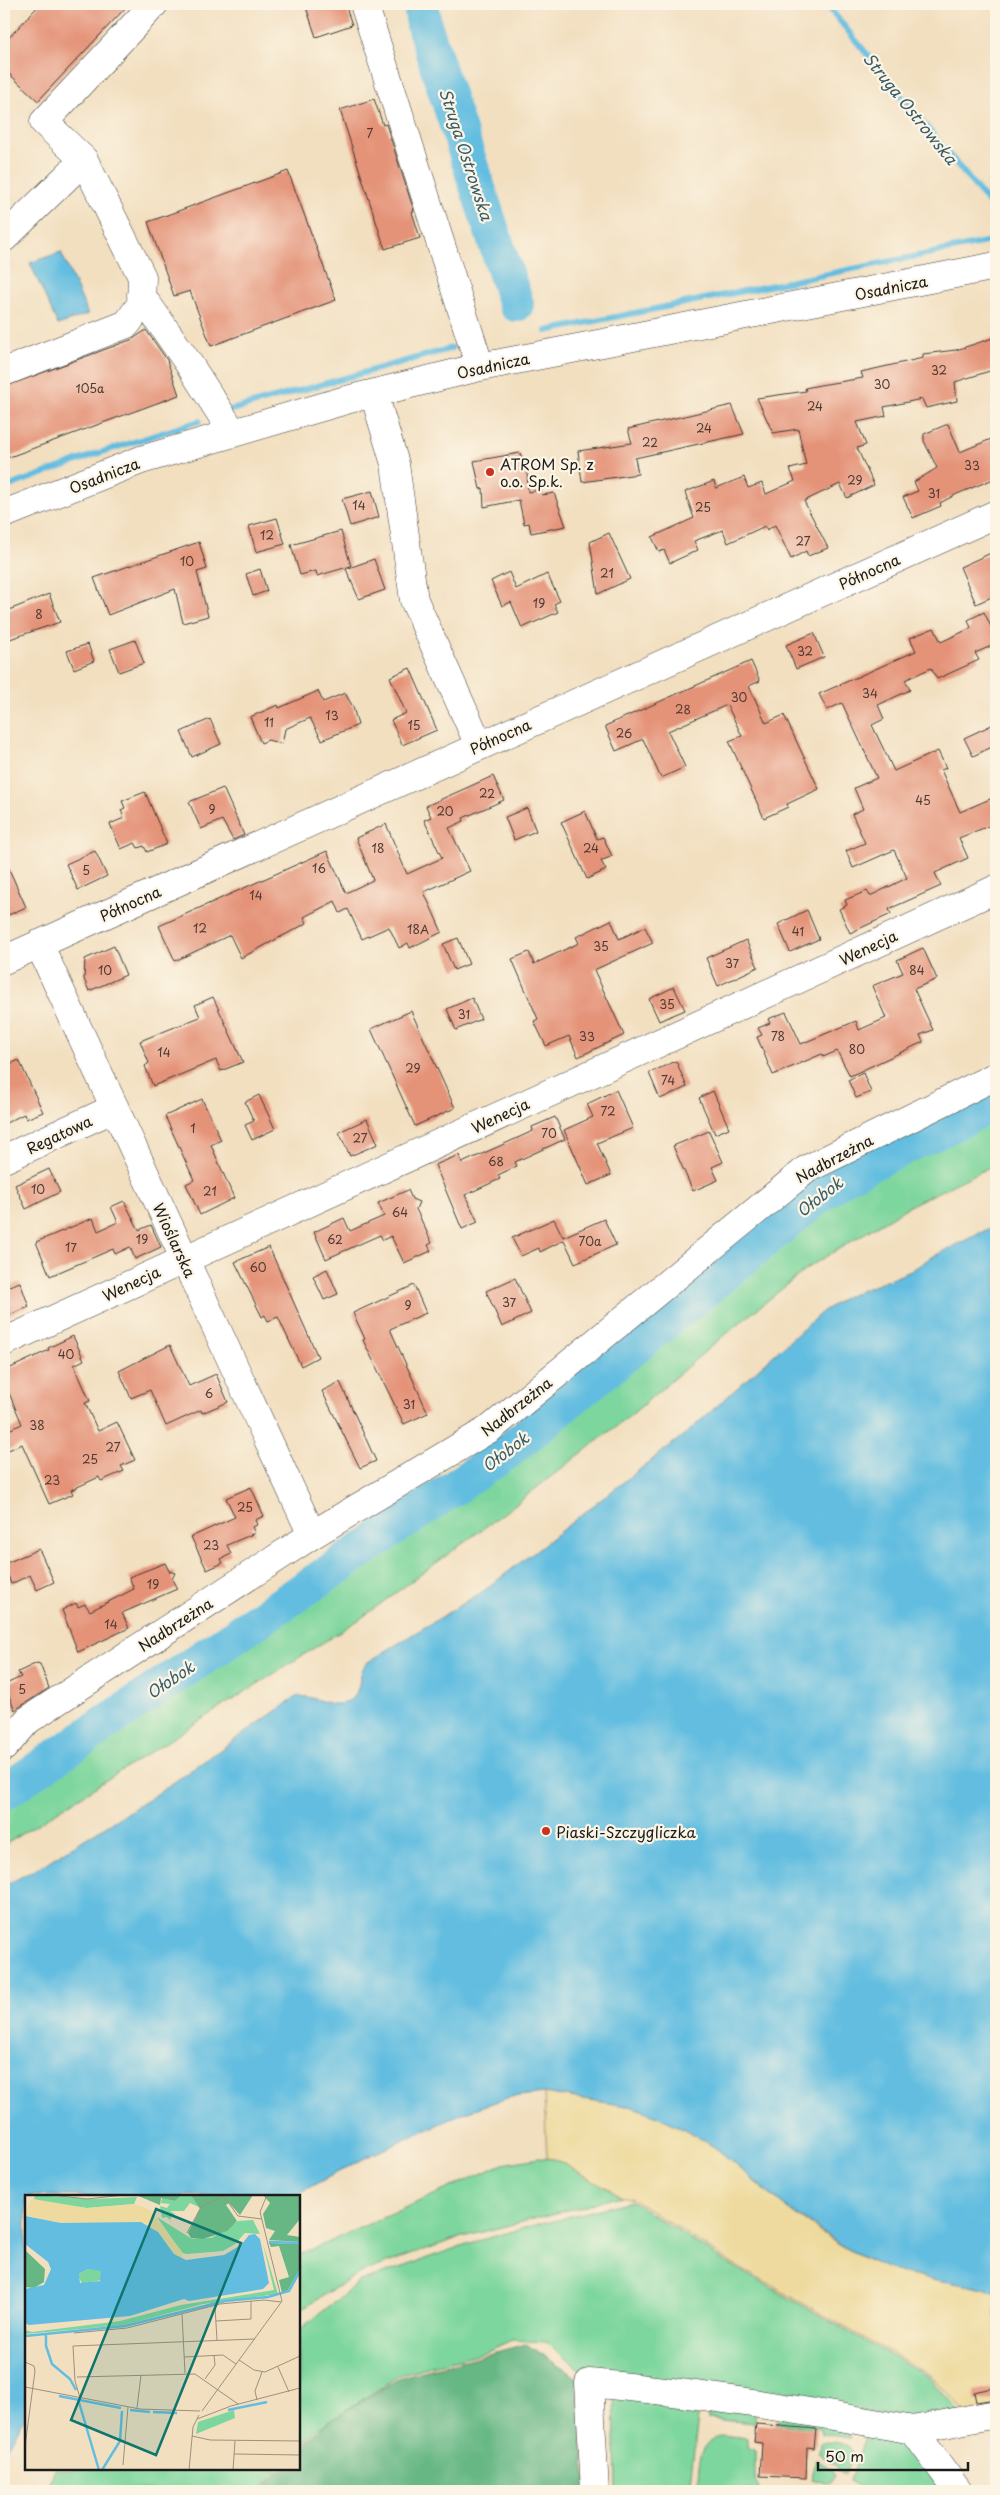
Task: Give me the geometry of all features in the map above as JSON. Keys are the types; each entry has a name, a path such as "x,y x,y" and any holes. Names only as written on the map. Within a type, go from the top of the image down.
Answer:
{"street":[{"path":"4,372 127,324 141,304 142,276 84,160 44,122 154,4"},
{"path":"364,4 480,367"},
{"path":"4,238 84,160"},
{"name":"Osadnicza","path":"4,514 140,460 374,394 480,367 996,266"},
{"path":"141,295 189,364 233,433"},
{"path":"374,394 395,464 414,600 479,745"},
{"name":"Północna","path":"4,960 996,514"},
{"name":"Wenecja","path":"4,1342 996,889"},
{"name":"Wioślarska","path":"39,944 312,1535"},
{"name":"Nadbrzeżna","path":"4,1745 28,1720 312,1535 491,1428 807,1169 996,1076"},
{"name":"Regatowa","path":"4,1159 115,1108"},
{"path":"595,2491 589,2383 654,2389 814,2411 913,2430 996,2414"},
{"path":"913,2430 958,2491"}],"green space":[{"path":"996,1116 996,1164 911,1205 809,1267 715,1343 631,1415 496,1519 360,1619 4,1845 4,1808 138,1720 329,1589 453,1509 515,1464 709,1296 847,1187"},
{"path":"539,2158 555,2159 622,2196 455,2239 360,2273 300,2309 300,2255 503,2164"},
{"path":"632,2201 725,2262 928,2376 962,2415 931,2421 589,2377 546,2342 512,2340 485,2352 401,2374 316,2430 300,2448 300,2329 360,2282 467,2244"},
{"path":"526,2344 577,2378 587,2491 261,2491 281,2470 300,2470 300,2450 327,2422 401,2377"},
{"path":"614,2393 700,2401 689,2490 641,2489 641,2491 616,2491"},
{"path":"707,2403 757,2409 754,2423 708,2419"},
{"path":"785,2411 851,2425 850,2438 821,2434 819,2428 776,2424"},
{"path":"868,2428 903,2432 948,2491 859,2491 861,2486 850,2480"},
{"path":"722,2435 748,2438 748,2447 755,2451 755,2480 760,2491 697,2491 700,2457 707,2444"},
{"path":"820,2442 840,2443 847,2446 853,2454 845,2474 839,2471 836,2464 819,2453"},
{"path":"817,2459 831,2468 835,2476 829,2484 811,2479"},
{"path":"55,2470 279,2470 259,2491 45,2491"}],"sand":[{"path":"544,2093 623,2104 667,2119 709,2142 785,2206 817,2230 851,2251 887,2267 996,2293 996,2424 967,2414 929,2374 729,2262 635,2200 622,2196 555,2159 547,2158"}],"water":[{"path":"61,252 88,314 58,325 30,263"},
{"name":"Piaski-Szczygliczka","path":"996,1225 996,2293 977,2287 908,2275 884,2267 851,2251 784,2206 717,2149 687,2130 650,2113 633,2107 544,2093 510,2097 463,2113 365,2158 295,2195 25,2195 25,2417 4,2455 4,1886 38,1868 157,1794 296,1697 310,1697 336,1704 350,1700 357,1691 362,1671 368,1662 485,1590 689,1431 822,1312 845,1297 911,1271 930,1258"}],"building":[{"path":"40,4 129,4 38,101 4,69 4,43"},
{"path":"305,4 345,4 352,25 316,37"},
{"path":"374,99 383,125 386,124 414,211 412,212 420,238 385,249 340,110"},
{"path":"288,171 336,300 211,346 190,291 174,296 148,222"},
{"path":"146,330 167,360 179,395 4,459 4,387 133,339"},
{"path":"996,337 996,369 955,382 957,401 926,408 922,399 884,407 886,416 857,422 866,445 857,448 874,485 847,498 840,484 804,501 828,548 808,556 806,551 791,559 775,525 767,530 765,526 728,543 723,530 694,541 698,550 670,563 664,550 659,552 652,537 694,518 685,492 714,481 716,488 744,477 748,488 762,483 766,494 795,481 790,469 806,465 798,429 773,433 757,398 806,391 805,388 863,378 861,372 923,358 923,354 956,350"},
{"path":"732,405 744,434 635,458 638,474 582,482 578,451 632,443 628,429"},
{"path":"948,424 960,452 996,437 996,478 957,494 940,503 941,506 913,518 903,497 918,491 914,482 937,468 924,441 924,434"},
{"path":"520,453 527,470 528,492 541,490 542,495 554,493 566,526 531,533 529,523 524,524 519,500 484,507 483,488 480,489 474,461"},
{"path":"372,491 379,517 350,526 342,499"},
{"path":"277,518 285,544 256,552 249,526"},
{"path":"341,531 351,566 317,576 316,571 300,575 291,545"},
{"path":"609,533 630,579 598,594 590,542"},
{"path":"199,542 207,569 197,572 208,616 183,623 175,589 108,615 94,578"},
{"path":"991,553 996,567 996,595 976,604 960,567"},
{"path":"374,559 385,590 359,599 346,569"},
{"path":"260,569 267,591 253,596 246,574"},
{"path":"509,572 516,589 547,574 560,601 554,604 558,612 522,628 511,602 502,606 491,581"},
{"path":"49,594 60,622 4,641 4,612"},
{"path":"984,612 996,637 996,644 975,653 979,660 937,679 931,668 905,680 910,690 878,705 884,719 872,725 894,771 938,751 946,768 941,770 960,812 990,799 996,813 996,823 959,838 968,858 935,873 941,886 889,909 891,914 850,933 839,909 847,905 845,900 867,891 870,896 907,878 894,850 853,868 846,851 865,843 852,814 863,809 854,788 877,778 842,703 827,710 819,694 916,651 910,638 934,628 941,642 971,628 968,620"},
{"path":"814,633 824,657 796,669 786,645"},
{"path":"135,640 144,663 119,672 110,649"},
{"path":"88,644 94,661 74,669 67,651"},
{"path":"751,661 760,681 749,686 766,723 784,715 819,789 787,804 788,807 764,818 729,741 742,736 727,705 668,731 685,767 661,778 643,739 616,751 605,726"},
{"path":"410,668 437,730 402,745 391,720 406,713 390,677"},
{"path":"318,691 323,702 345,693 353,707 358,725 322,740 310,718 285,729 282,744 268,740 261,743 250,717 278,705 279,708"},
{"path":"210,719 221,744 192,757 181,732"},
{"path":"996,723 996,745 973,756 964,738"},
{"path":"493,776 504,800 463,818 464,821 449,828 470,871 424,892 442,932 410,948 408,943 399,948 389,927 362,939 348,909 340,913 335,901 304,917 307,923 241,958 230,935 175,961 159,926 327,851 346,893 373,880 356,838 386,824 407,874 442,858 424,820 431,817 426,806"},
{"path":"223,788 244,835 233,840 222,820 201,829 189,802"},
{"path":"145,792 167,844 147,852 144,846 138,848 135,843 121,849 110,824 124,818 121,810 125,808 122,801"},
{"path":"527,808 536,831 514,840 505,817"},
{"path":"585,811 597,839 603,837 612,856 601,861 606,870 587,879 561,822"},
{"path":"95,851 107,876 78,890 66,864"},
{"path":"4,858 26,907 4,917"},
{"path":"807,910 819,939 790,952 778,924"},
{"path":"611,920 619,939 645,927 653,943 594,970 624,1035 578,1057 569,1036 546,1046 534,1021 538,1019 512,959 529,952 534,964 579,943 576,937"},
{"path":"458,938 469,964 454,970 443,944"},
{"path":"746,940 758,967 718,986 706,958"},
{"path":"114,946 126,975 89,991 84,979 85,959"},
{"path":"923,948 937,979 914,989 933,1030 920,1035 923,1042 850,1076 837,1051 823,1057 822,1054 773,1075 757,1037 762,1035 758,1028 770,1023 768,1019 786,1012 801,1044 856,1021 859,1030 886,1018 872,986 903,973 897,960"},
{"path":"674,987 685,1010 659,1021 649,999"},
{"path":"213,997 243,1062 221,1071 216,1060 153,1086 145,1066 149,1063 140,1041 200,1017 195,1005"},
{"path":"472,998 481,1019 456,1030 447,1009"},
{"path":"411,1011 455,1108 415,1126 371,1029"},
{"path":"19,1060 43,1112 26,1119 24,1114 4,1124 4,1067"},
{"path":"676,1061 687,1087 660,1099 649,1073"},
{"path":"863,1073 871,1092 856,1098 848,1080"},
{"path":"616,1090 633,1128 597,1143 611,1175 588,1185 564,1130 593,1117 587,1104"},
{"path":"713,1091 729,1128 715,1134 699,1098"},
{"path":"259,1095 275,1129 252,1140 245,1125 254,1121 245,1102"},
{"path":"202,1099 221,1140 211,1145 234,1198 200,1215 186,1184 194,1180 165,1116"},
{"path":"555,1117 565,1139 515,1162 517,1166 498,1175 500,1179 465,1195 478,1222 462,1229 435,1165 459,1155 462,1163 533,1131 532,1127"},
{"path":"367,1119 378,1144 350,1156 339,1132"},
{"path":"709,1131 723,1162 712,1167 718,1180 693,1191 673,1146"},
{"path":"49,1169 60,1192 26,1209 15,1185"},
{"path":"408,1190 412,1199 419,1202 416,1209 432,1243 428,1245 431,1251 404,1263 391,1236 383,1240 380,1235 326,1259 314,1232 344,1218 350,1231 384,1216 378,1203"},
{"path":"124,1201 139,1230 151,1225 161,1247 135,1259 130,1247 115,1254 113,1249 50,1276 36,1242 93,1218 98,1231 118,1222 111,1207"},
{"path":"554,1219 563,1237 604,1219 616,1245 575,1263 564,1240 540,1252 539,1248 521,1256 512,1238"},
{"path":"269,1247 318,1357 301,1366 278,1317 268,1321 265,1315 262,1317 235,1262"},
{"path":"327,1269 338,1294 324,1300 313,1276"},
{"path":"515,1278 531,1313 502,1327 486,1291"},
{"path":"20,1282 29,1307 4,1317 4,1288"},
{"path":"414,1285 426,1313 390,1329 428,1413 404,1424 363,1340 365,1339 353,1313"},
{"path":"73,1336 84,1360 74,1365 90,1401 85,1403 98,1431 117,1422 135,1460 121,1466 124,1471 101,1481 99,1477 71,1490 73,1494 49,1504 22,1444 4,1452 4,1432 22,1424 4,1381 4,1371 49,1350 48,1348"},
{"path":"170,1345 189,1386 216,1374 228,1402 202,1413 201,1410 166,1426 150,1390 131,1398 119,1371"},
{"path":"340,1382 376,1461 360,1468 322,1391"},
{"path":"251,1487 264,1516 255,1520 257,1525 252,1527 255,1533 227,1545 231,1554 221,1559 223,1563 207,1570 191,1537 235,1517 226,1498"},
{"path":"39,1549 54,1582 37,1590 30,1575 11,1584 4,1564"},
{"path":"165,1563 169,1571 175,1573 172,1579 177,1589 122,1613 129,1628 78,1652 62,1610 76,1603 78,1607 85,1604 90,1611 134,1589 129,1577"},
{"path":"37,1663 40,1664 49,1688 15,1710 4,1685 21,1677 18,1672"},
{"path":"996,2387 996,2399 976,2402 974,2392"},
{"path":"756,2424 816,2429 814,2448 807,2447 806,2478 760,2476 762,2443 754,2442"}],"waterway":[{"name":"Struga Ostrowska","path":"421,4 424,25 516,304"},
{"name":"Struga Ostrowska","path":"826,4 996,212"},
{"path":"546,331 996,240"},
{"path":"231,410 452,348"},
{"path":"4,488 99,453 199,421"},
{"name":"Ołobok","path":"4,1792 504,1454 842,1177 996,1103"}],"place":[{"name":"ATROM Sp. z o.o. Sp.k.","path":"490,472"},
{"name":"Piaski-Szczygliczka","path":"546,1831"}]}
